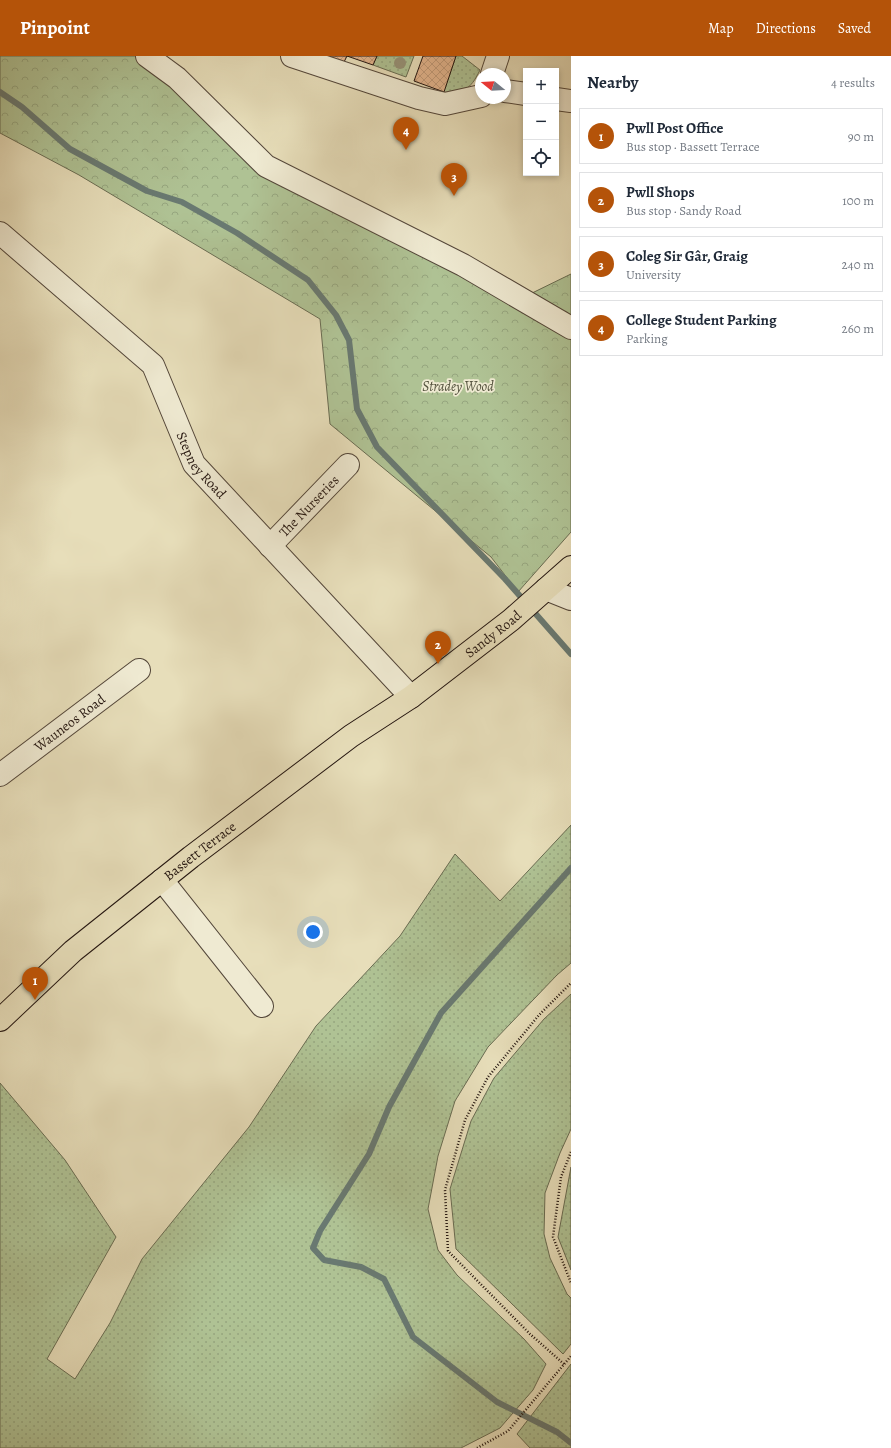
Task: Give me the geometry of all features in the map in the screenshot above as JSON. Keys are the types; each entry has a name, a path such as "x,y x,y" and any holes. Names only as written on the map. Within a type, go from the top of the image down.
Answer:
{"main road":[{"name":"Sandy Road","path":"411,697 511,620 571,567"},
{"name":"Bassett Terrace","path":"0,1020 72,951 162,880 351,736 411,697"}],"street":[{"path":"147,56 177,78 266,166 463,265 571,328"},
{"path":"292,56 419,98 446,104 475,97"},
{"path":"494,68 498,56"},
{"path":"511,92 523,94"},
{"path":"559,99 571,101"},
{"name":"Stepney Road","path":"0,233 153,365 194,464 411,697"},
{"name":"The Nurseries","path":"270,546 348,465"},
{"path":"546,589 571,599"},
{"name":"Wauneos Road","path":"2,770 139,670"},
{"path":"162,880 262,1006"}],"path":[{"path":"564,1364 530,1334 448,1251 445,1190 465,1120 488,1077 539,1015 571,983"},
{"path":"571,1152 560,1177 553,1236 571,1283"},
{"path":"477,1448 508,1431 571,1356"}],"green space":[{"name":"Stradey Wood","path":"0,56 157,56 254,147 526,296 571,274 571,532 518,592 491,557 330,424 320,319 79,175 0,133"},
{"path":"377,56 414,56 406,77 373,65"},
{"path":"456,56 462,56 477,68 475,68 475,79 469,86 461,92 442,96"},
{"path":"571,825 571,963 557,975 488,1047 455,1101 438,1156 428,1209 438,1250 457,1275 524,1339 546,1364 533,1390 500,1428 461,1448 0,1448 0,1083 65,1160 116,1237 47,1359 75,1379 110,1323 142,1259 249,1127 316,1026 400,936 455,854 500,901"},
{"path":"571,994 571,1129 545,1193 544,1234 550,1258 567,1294 571,1298 571,1344 563,1354 456,1249 450,1189 471,1121 494,1078 544,1019"},
{"path":"571,1167 571,1270 558,1237"},
{"path":"571,1364 571,1448 530,1448 517,1434"}],"building":[{"path":"327,56 347,56 344,62"},
{"path":"347,56 377,56 373,65"},
{"path":"423,56 456,56 444,92 414,81"}],"waterway":[{"path":"0,92 22,107 70,149 147,191 182,202 237,233 308,280 336,315 349,340 357,409 377,447 505,579 571,654"},
{"path":"571,868 441,1013 389,1107 369,1154 320,1231 313,1248 324,1260 361,1267 384,1279 413,1337 497,1402 557,1432 571,1443"}],"place":[{"name":"College Student Parking","path":"406,150"},
{"name":"Coleg Sir Gâr, Graig","path":"454,196"},
{"name":"Pwll Shops","path":"438,664"},
{"name":"Pwll Post Office","path":"35,1000"}]}
